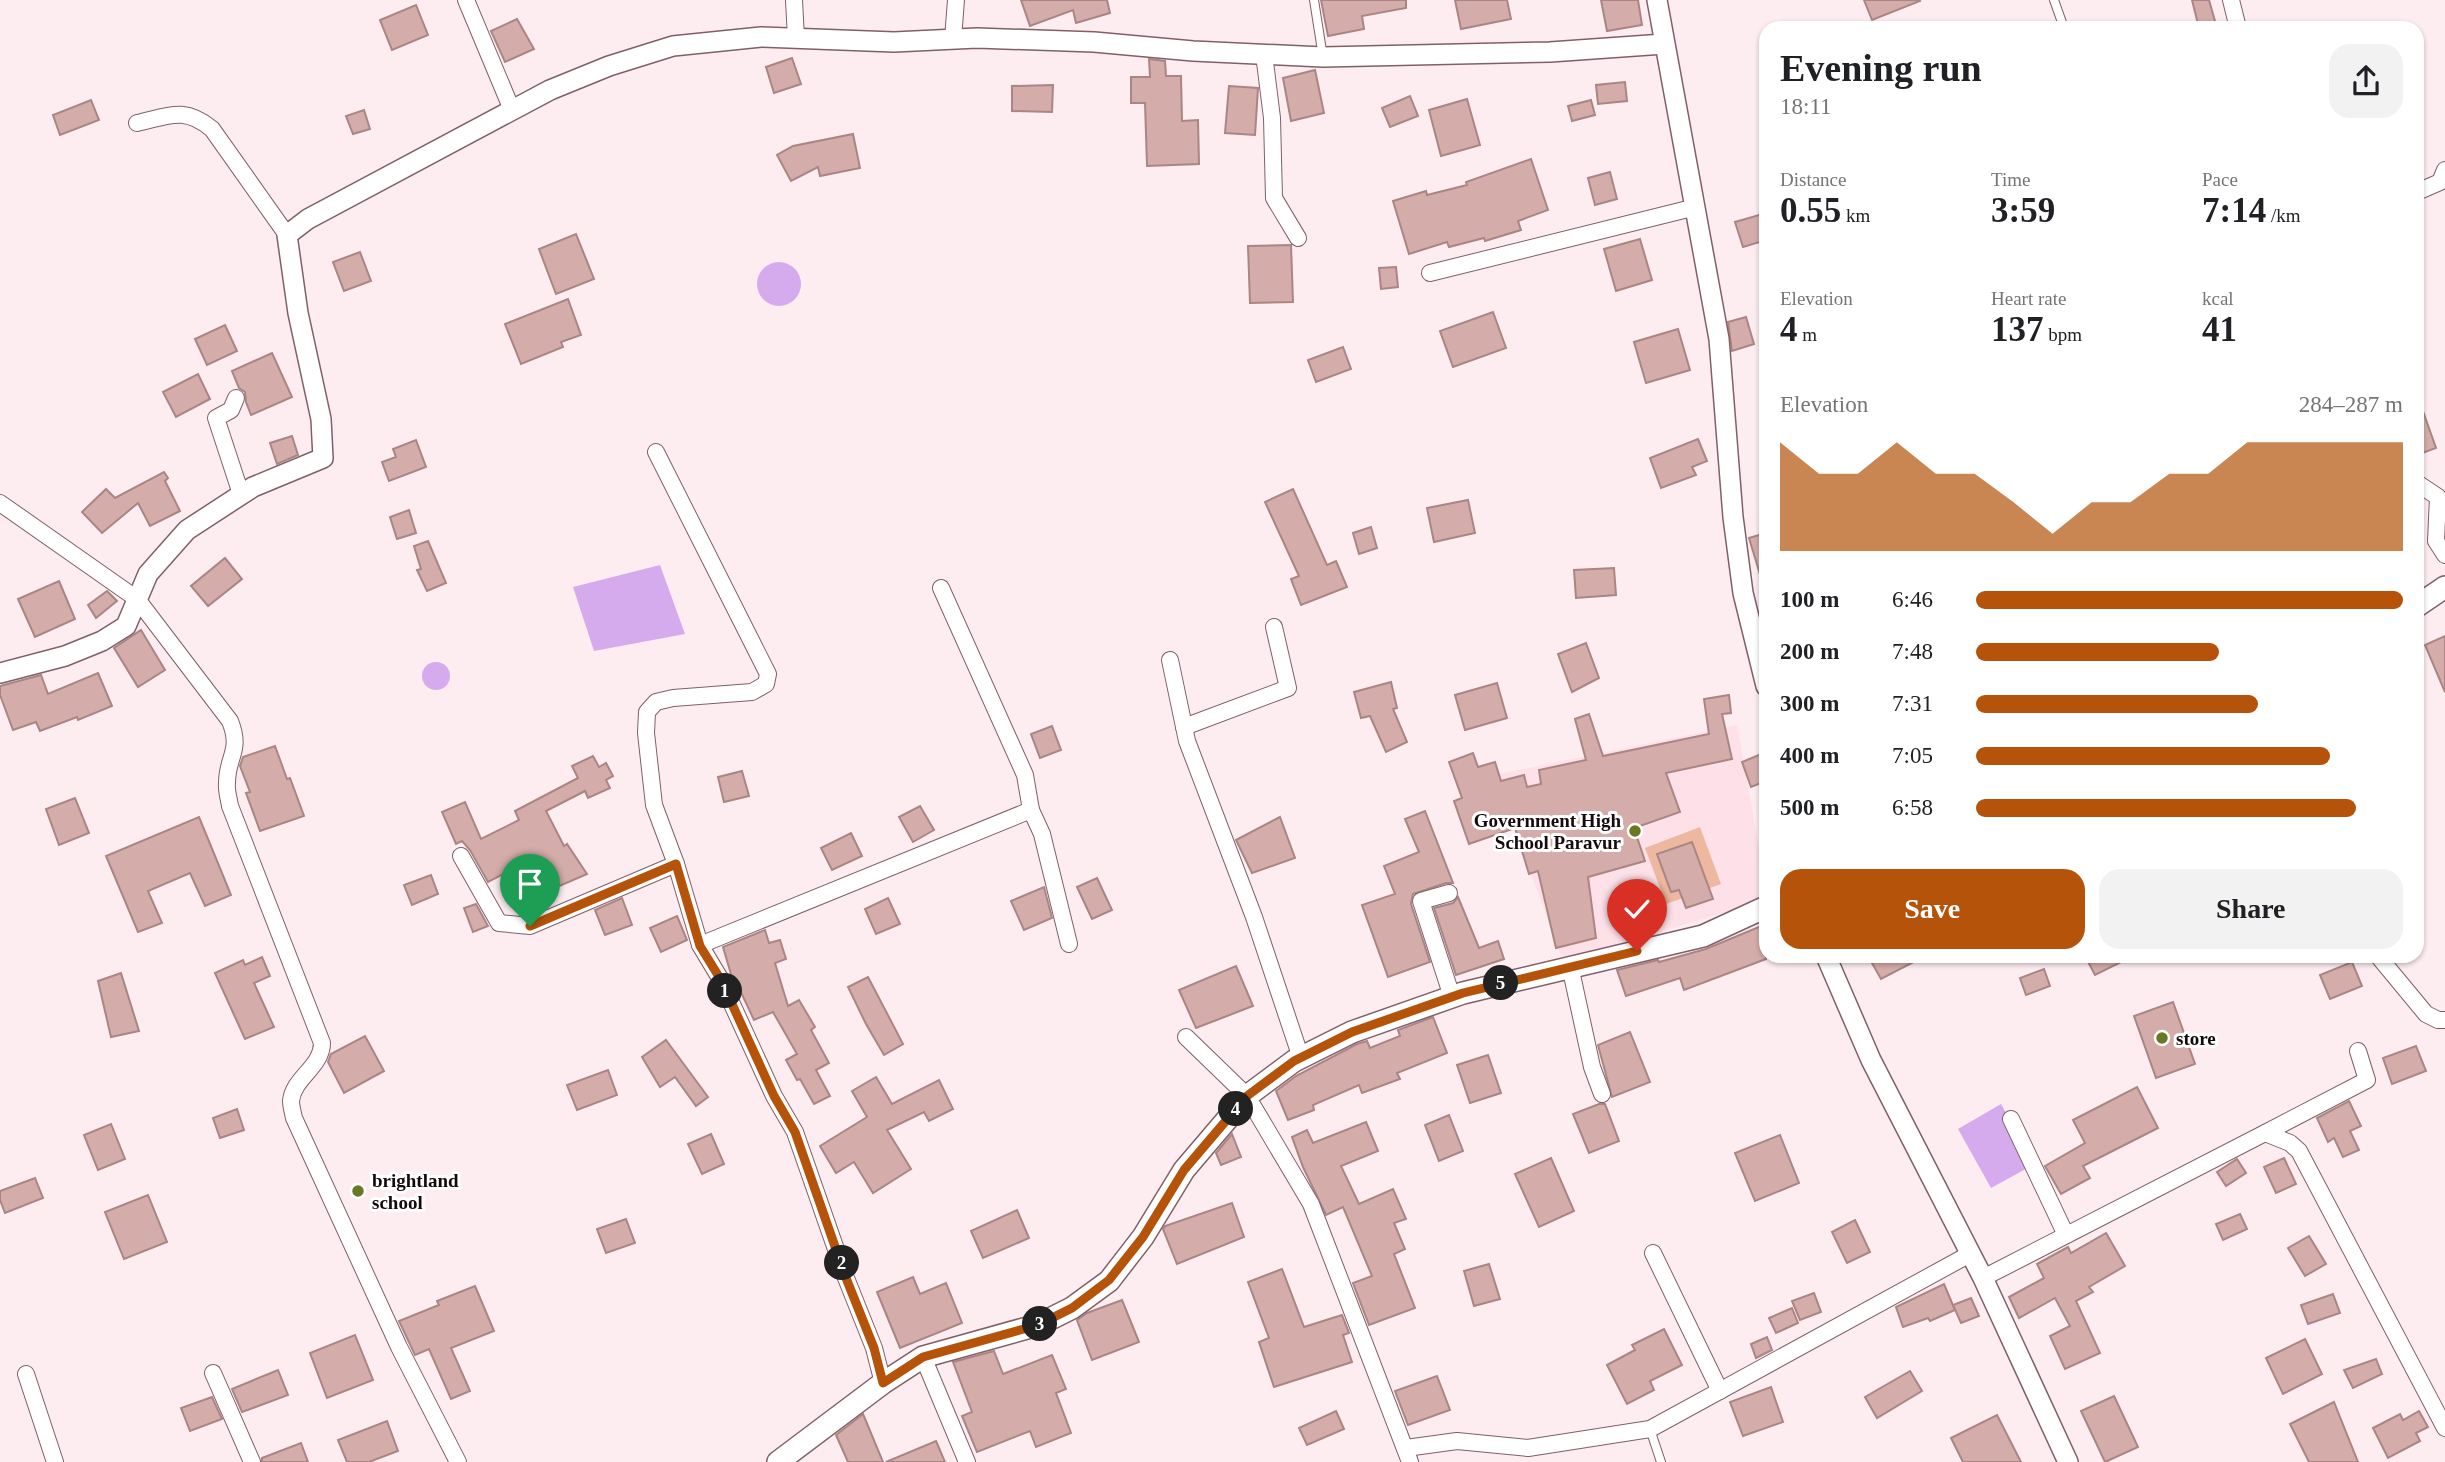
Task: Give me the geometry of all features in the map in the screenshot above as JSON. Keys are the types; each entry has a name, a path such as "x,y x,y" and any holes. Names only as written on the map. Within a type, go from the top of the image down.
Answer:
{"main road":[{"path":"2424,601 2445,587"},
{"path":"778,1462 883,1383 923,1357 1038,1325 1072,1308 1109,1280 1143,1237 1184,1170 1247,1096 1301,1058 1352,1032 1452,997 1570,966 1703,936 1759,910"}],"street":[{"path":"466,0 512,110"},
{"path":"794,0 796,38"},
{"path":"953,39 956,0"},
{"path":"1657,0 1719,339 1733,517 1743,593 1759,658"},
{"path":"2231,0 2236,21"},
{"path":"287,234 308,219 550,90 608,65 673,46 761,37 894,42 953,39 1094,42 1323,57 1550,52 1664,44"},
{"path":"1264,54 1272,118 1274,198 1298,238"},
{"path":"0,673 65,656 102,641 126,626 148,574 187,530 253,487 323,458 321,419 298,313 287,234 212,129 196,116 176,115 137,123"},
{"path":"2424,189 2440,182 2445,170"},
{"path":"1430,273 1696,207"},
{"path":"236,398 231,410 216,418 241,495"},
{"path":"656,452 768,674 766,684 752,692 661,700 650,707 647,712 646,733 654,805 676,864 700,946 721,980 774,1096 795,1132 846,1278 874,1348 883,1383"},
{"path":"2424,489 2438,498 2436,541 2445,555"},
{"path":"0,503 137,599 230,721 236,746 227,783 230,806 321,1043 321,1054 296,1087 291,1102 294,1118 399,1347 458,1462"},
{"path":"941,588 1025,775 1031,810 1042,834 1069,944"},
{"path":"1184,727 1288,688 1274,628"},
{"path":"1170,660 1187,741 1254,917 1301,1058"},
{"path":"700,946 1031,810"},
{"path":"461,856 499,923 530,926 676,864"},
{"path":"1449,893 1421,901 1452,997"},
{"path":"1829,963 1871,1060 1983,1278 2068,1462"},
{"path":"2384,963 2426,1014 2438,1020 2445,1020"},
{"path":"1570,966 1592,1067 1602,1094"},
{"path":"1186,1037 1247,1096 1311,1205 1408,1455 1457,1441 1528,1448 1650,1429 1970,1254"},
{"path":"1983,1278 2367,1080 2358,1051"},
{"path":"2011,1119 2066,1235"},
{"path":"2265,1133 2290,1143 2299,1151 2445,1428"},
{"path":"1653,1253 1720,1391"},
{"path":"923,1357 967,1462"},
{"path":"213,1373 252,1462"},
{"path":"26,1374 54,1462"}],"lane":[{"path":"1314,0 1323,57"},
{"path":"2054,0 2062,21"},
{"path":"1650,1429 1661,1462"}],"shaded area":[{"path":"779,262 788,263 795,268 800,275 800,293 795,300 788,305 779,306 770,305 763,300 758,293 757,284 758,275 763,268 770,263"},
{"path":"660,565 685,634 594,651 573,587"},
{"path":"436,662 446,666 450,676 446,686 436,690 426,686 422,676 426,666"},
{"name":"Government High School Paravur","path":"1737,725 1759,848 1759,902 1567,960 1561,956 1495,775"},
{"path":"1700,827 1721,884 1666,904 1645,848"},
{"path":"2001,1104 2035,1164 1991,1188 1958,1129"}],"building":[{"path":"1021,0 1107,0 1110,13 1076,23 1073,10 1030,26"},
{"path":"1321,0 1406,0 1406,8 1362,16 1364,29 1328,36"},
{"path":"1455,0 1507,0 1511,19 1461,29"},
{"path":"1601,0 1638,0 1642,25 1607,31"},
{"path":"1864,0 1919,0 1920,1 1872,20"},
{"path":"2192,0 2209,0 2215,21 2197,21"},
{"path":"416,5 428,35 392,50 380,20"},
{"path":"517,19 534,49 505,62 491,31"},
{"path":"792,58 801,84 774,93 766,67"},
{"path":"1149,59 1165,61 1166,76 1181,76 1182,121 1198,120 1199,164 1147,166 1145,103 1131,103 1131,77 1150,77"},
{"path":"1315,70 1324,113 1291,121 1283,78"},
{"path":"1625,82 1627,101 1598,104 1596,85"},
{"path":"1053,85 1052,112 1012,111 1012,86"},
{"path":"1229,86 1258,88 1255,135 1225,133"},
{"path":"1410,96 1418,116 1390,127 1382,108"},
{"path":"1467,99 1480,145 1441,156 1429,110"},
{"path":"91,100 99,120 60,135 53,115"},
{"path":"1591,100 1595,115 1572,121 1568,106"},
{"path":"364,110 370,129 353,134 346,116"},
{"path":"853,134 860,168 820,176 818,167 791,181 777,155 793,146"},
{"path":"1531,159 1548,210 1518,221 1521,230 1485,241 1484,238 1449,247 1447,242 1409,254 1393,201 1426,191 1427,195 1467,185 1466,182"},
{"path":"1610,172 1617,199 1595,205 1588,178"},
{"path":"1759,215 1759,242 1743,247 1735,222"},
{"path":"576,234 594,279 556,294 539,249"},
{"path":"1640,239 1652,280 1616,291 1604,249"},
{"path":"1291,245 1293,302 1250,303 1248,246"},
{"path":"360,252 371,281 344,291 333,262"},
{"path":"1396,267 1398,287 1381,289 1379,268"},
{"path":"568,299 581,335 561,342 563,347 521,364 505,324"},
{"path":"1493,312 1506,348 1453,367 1440,331"},
{"path":"1746,317 1754,344 1732,351 1728,322"},
{"path":"225,325 237,351 207,365 195,339"},
{"path":"1678,329 1690,370 1646,383 1634,342"},
{"path":"1343,347 1351,369 1316,382 1308,360"},
{"path":"272,353 292,397 251,415 245,392 239,388 232,371"},
{"path":"198,374 210,399 176,417 163,392"},
{"path":"2424,414 2436,448 2424,452"},
{"path":"292,436 298,455 277,464 270,443"},
{"path":"1698,439 1707,461 1692,467 1696,475 1661,488 1650,458"},
{"path":"416,440 426,467 389,481 382,462 396,457 393,449"},
{"path":"164,472 168,478 165,481 180,511 150,526 138,503 102,533 82,512 106,489 115,498"},
{"path":"1293,489 1327,565 1336,561 1347,587 1301,605 1291,579 1299,576 1265,502"},
{"path":"1468,500 1475,533 1434,542 1427,508"},
{"path":"409,510 416,533 397,539 390,517"},
{"path":"1371,527 1377,548 1359,554 1353,533"},
{"path":"1759,535 1759,571 1749,538"},
{"path":"428,541 446,583 427,591 417,570 421,569 414,546"},
{"path":"225,558 242,579 208,606 191,586"},
{"path":"1614,568 1616,595 1576,598 1574,570"},
{"path":"59,581 75,619 35,637 18,599"},
{"path":"107,591 117,601 96,618 88,605"},
{"path":"141,630 165,670 138,687 114,648"},
{"path":"2445,636 2445,692 2425,645"},
{"path":"1586,643 1599,678 1572,692 1558,654"},
{"path":"98,673 112,706 40,731 36,722 13,730 0,695 0,686 41,675 48,694"},
{"path":"1391,682 1397,708 1393,709 1407,742 1386,752 1370,716 1361,718 1354,692"},
{"path":"1497,683 1507,718 1465,730 1455,695"},
{"path":"1729,695 1731,713 1722,714 1732,759 1666,773 1680,812 1634,828 1645,861 1588,877 1596,938 1556,948 1538,871 1529,874 1515,828 1469,844 1454,801 1462,798 1449,762 1473,753 1478,767 1495,762 1501,781 1524,775 1527,787 1541,784 1539,770 1586,760 1575,719 1589,714 1603,756 1709,734 1704,699"},
{"path":"1052,726 1061,750 1040,758 1031,734"},
{"path":"275,746 304,816 260,831 246,793 250,792 240,766 243,757"},
{"path":"1759,755 1759,784 1751,787 1742,762"},
{"path":"593,756 599,767 606,763 613,776 606,780 610,788 588,798 585,791 546,811 564,846 567,844 587,874 541,894 527,862 488,882 470,850 462,841 456,844 442,812 465,802 481,839 519,820 515,811 578,778 572,766"},
{"path":"742,771 749,796 724,802 718,777"},
{"path":"75,798 89,833 59,845 46,809"},
{"path":"920,806 934,830 913,842 899,817"},
{"path":"1425,811 1453,883 1413,894 1411,904 1430,962 1388,977 1362,905 1395,894 1384,866 1419,852 1405,819"},
{"path":"199,817 231,895 205,906 190,873 148,891 162,923 138,932 106,856"},
{"path":"1280,817 1295,858 1252,873 1236,840"},
{"path":"851,833 862,856 832,870 821,848"},
{"path":"1692,842 1713,899 1686,908 1679,890 1671,892 1657,854"},
{"path":"431,875 438,894 412,905 404,885"},
{"path":"1097,878 1112,910 1092,919 1077,887"},
{"path":"1044,887 1052,918 1024,930 1011,901"},
{"path":"1458,897 1479,948 1498,941 1504,959 1456,975 1434,908 1453,903"},
{"path":"622,898 632,925 605,935 595,910"},
{"path":"888,898 900,924 876,934 865,909"},
{"path":"476,904 488,926 473,932 464,908"},
{"path":"677,916 687,940 661,952 650,928"},
{"path":"1759,927 1759,962 1684,990 1680,978 1626,996 1617,970 1706,949"},
{"path":"765,930 769,943 780,940 786,959 775,963 788,1006 799,1000 815,1027 811,1030 829,1063 816,1070 830,1096 814,1104 786,1060 797,1054 773,1012 754,1020 733,981 723,947"},
{"path":"262,957 270,976 254,983 274,1027 245,1039 215,973 243,960 245,965"},
{"path":"1872,963 1912,963 1881,979"},
{"path":"2089,963 2119,963 2095,975"},
{"path":"2352,963 2362,986 2330,999 2320,975"},
{"path":"1236,966 1253,1006 1196,1028 1179,990"},
{"path":"2044,969 2050,986 2026,995 2020,978"},
{"path":"121,973 139,1031 111,1037 98,981"},
{"path":"868,977 903,1044 884,1055 848,987"},
{"path":"2173,1002 2195,1064 2156,1078 2134,1016"},
{"path":"1433,1017 1447,1053 1397,1073 1400,1079 1362,1093 1359,1085 1313,1105 1314,1110 1288,1120 1276,1091 1296,1076 1357,1044 1367,1041 1370,1048 1400,1036 1398,1030"},
{"path":"1630,1032 1650,1082 1612,1097 1598,1045"},
{"path":"365,1036 384,1071 344,1093 328,1062 331,1054"},
{"path":"666,1040 708,1097 696,1106 675,1077 660,1087 642,1057"},
{"path":"2416,1046 2426,1071 2392,1084 2383,1058"},
{"path":"1488,1055 1501,1093 1470,1103 1457,1065"},
{"path":"608,1070 617,1095 577,1110 567,1085"},
{"path":"876,1077 892,1104 939,1080 953,1109 929,1121 924,1112 887,1130 911,1169 873,1193 854,1162 836,1173 820,1146 867,1117 852,1091"},
{"path":"2137,1087 2158,1128 2083,1166 2090,1178 2061,1194 2045,1166 2085,1143 2073,1120"},
{"path":"2349,1101 2361,1126 2350,1131 2359,1150 2343,1157 2334,1138 2328,1142 2317,1118"},
{"path":"1605,1104 1619,1141 1589,1153 1573,1114"},
{"path":"237,1109 244,1130 220,1138 213,1118"},
{"path":"1449,1115 1463,1151 1439,1161 1425,1125"},
{"path":"1366,1122 1378,1151 1341,1166 1359,1204 1393,1189 1406,1219 1394,1223 1405,1249 1394,1254 1415,1308 1369,1325 1353,1283 1372,1276 1343,1207 1326,1215 1292,1137 1307,1130 1313,1143"},
{"path":"111,1124 125,1159 98,1170 84,1135"},
{"path":"711,1134 724,1164 702,1174 688,1144"},
{"path":"1232,1134 1241,1157 1221,1165 1216,1153"},
{"path":"1780,1135 1799,1183 1755,1201 1735,1153"},
{"path":"1551,1158 1574,1211 1539,1227 1515,1174"},
{"path":"2284,1158 2296,1184 2276,1193 2264,1167"},
{"path":"2237,1159 2246,1173 2226,1186 2217,1172"},
{"path":"35,1178 43,1198 5,1213 0,1191"},
{"path":"148,1195 167,1242 124,1259 105,1212"},
{"path":"1232,1203 1244,1237 1177,1264 1163,1229 1165,1226"},
{"path":"1017,1210 1029,1238 983,1258 971,1231"},
{"path":"2240,1214 2247,1229 2223,1240 2216,1224"},
{"path":"626,1219 635,1243 606,1253 597,1229"},
{"path":"1855,1220 1870,1252 1847,1263 1832,1232"},
{"path":"2106,1233 2125,1266 2089,1287 2093,1292 2076,1301 2100,1353 2065,1369 2050,1336 2070,1326 2055,1298 2019,1318 2009,1297 2044,1278 2037,1264 2068,1247 2071,1253"},
{"path":"2309,1236 2326,1264 2305,1276 2288,1248"},
{"path":"1489,1264 1500,1299 1474,1306 1464,1271"},
{"path":"1282,1269 1304,1327 1342,1315 1349,1333 1343,1335 1352,1362 1274,1387 1259,1342 1269,1338 1248,1282"},
{"path":"913,1277 920,1294 946,1283 962,1323 900,1348 877,1292"},
{"path":"1944,1284 1955,1310 1930,1321 1928,1318 1903,1327 1896,1307"},
{"path":"475,1286 494,1331 451,1348 470,1391 451,1399 429,1349 415,1355 399,1321 439,1305 437,1301"},
{"path":"1814,1293 1821,1312 1800,1320 1792,1301"},
{"path":"2333,1294 2340,1313 2308,1324 2301,1305"},
{"path":"1971,1298 1979,1316 1961,1323 1953,1305"},
{"path":"1122,1300 1139,1342 1092,1360 1077,1320 1087,1313"},
{"path":"1792,1308 1798,1323 1776,1333 1769,1318"},
{"path":"1664,1329 1682,1365 1650,1381 1654,1390 1627,1404 1607,1365 1635,1350 1632,1345"},
{"path":"355,1335 373,1380 327,1398 310,1353"},
{"path":"1767,1337 1772,1350 1756,1358 1751,1344"},
{"path":"2305,1339 2322,1374 2283,1394 2266,1358"},
{"path":"994,1351 1003,1374 1052,1355 1066,1389 1056,1393 1071,1433 1036,1447 1030,1431 977,1452 962,1416 972,1412 953,1362"},
{"path":"2376,1359 2382,1374 2353,1388 2344,1370"},
{"path":"278,1370 288,1395 242,1412 232,1389"},
{"path":"1910,1371 1922,1391 1877,1418 1865,1397"},
{"path":"1437,1376 1450,1410 1408,1425 1395,1391"},
{"path":"1771,1387 1783,1422 1743,1436 1730,1402"},
{"path":"2114,1396 2138,1447 2105,1462 2081,1411"},
{"path":"212,1397 222,1419 190,1431 181,1408"},
{"path":"2334,1402 2358,1462 2309,1462 2290,1424"},
{"path":"1336,1411 1344,1429 1307,1445 1299,1428"},
{"path":"2419,1411 2428,1427 2416,1433 2420,1441 2388,1458 2373,1428 2400,1414 2403,1420"},
{"path":"863,1414 883,1462 848,1462 836,1435"},
{"path":"1997,1415 2021,1462 1963,1462 1951,1438"},
{"path":"387,1421 398,1451 369,1462 347,1462 338,1440"},
{"path":"936,1441 945,1462 886,1462"},
{"path":"301,1443 308,1462 262,1462 262,1458"}],"place":[{"name":"Government High School Paravur","path":"1635,831"},
{"name":"store","path":"2162,1038"},
{"name":"brightland school","path":"358,1191"}],"route":[{"path":"530,926 676,864 700,946 721,980 774,1096 795,1132 846,1278 874,1348 883,1383 923,1357 1038,1325 1072,1308 1109,1280 1143,1237 1184,1170 1247,1096 1294,1061 1352,1032 1463,993 1637,951"}]}
